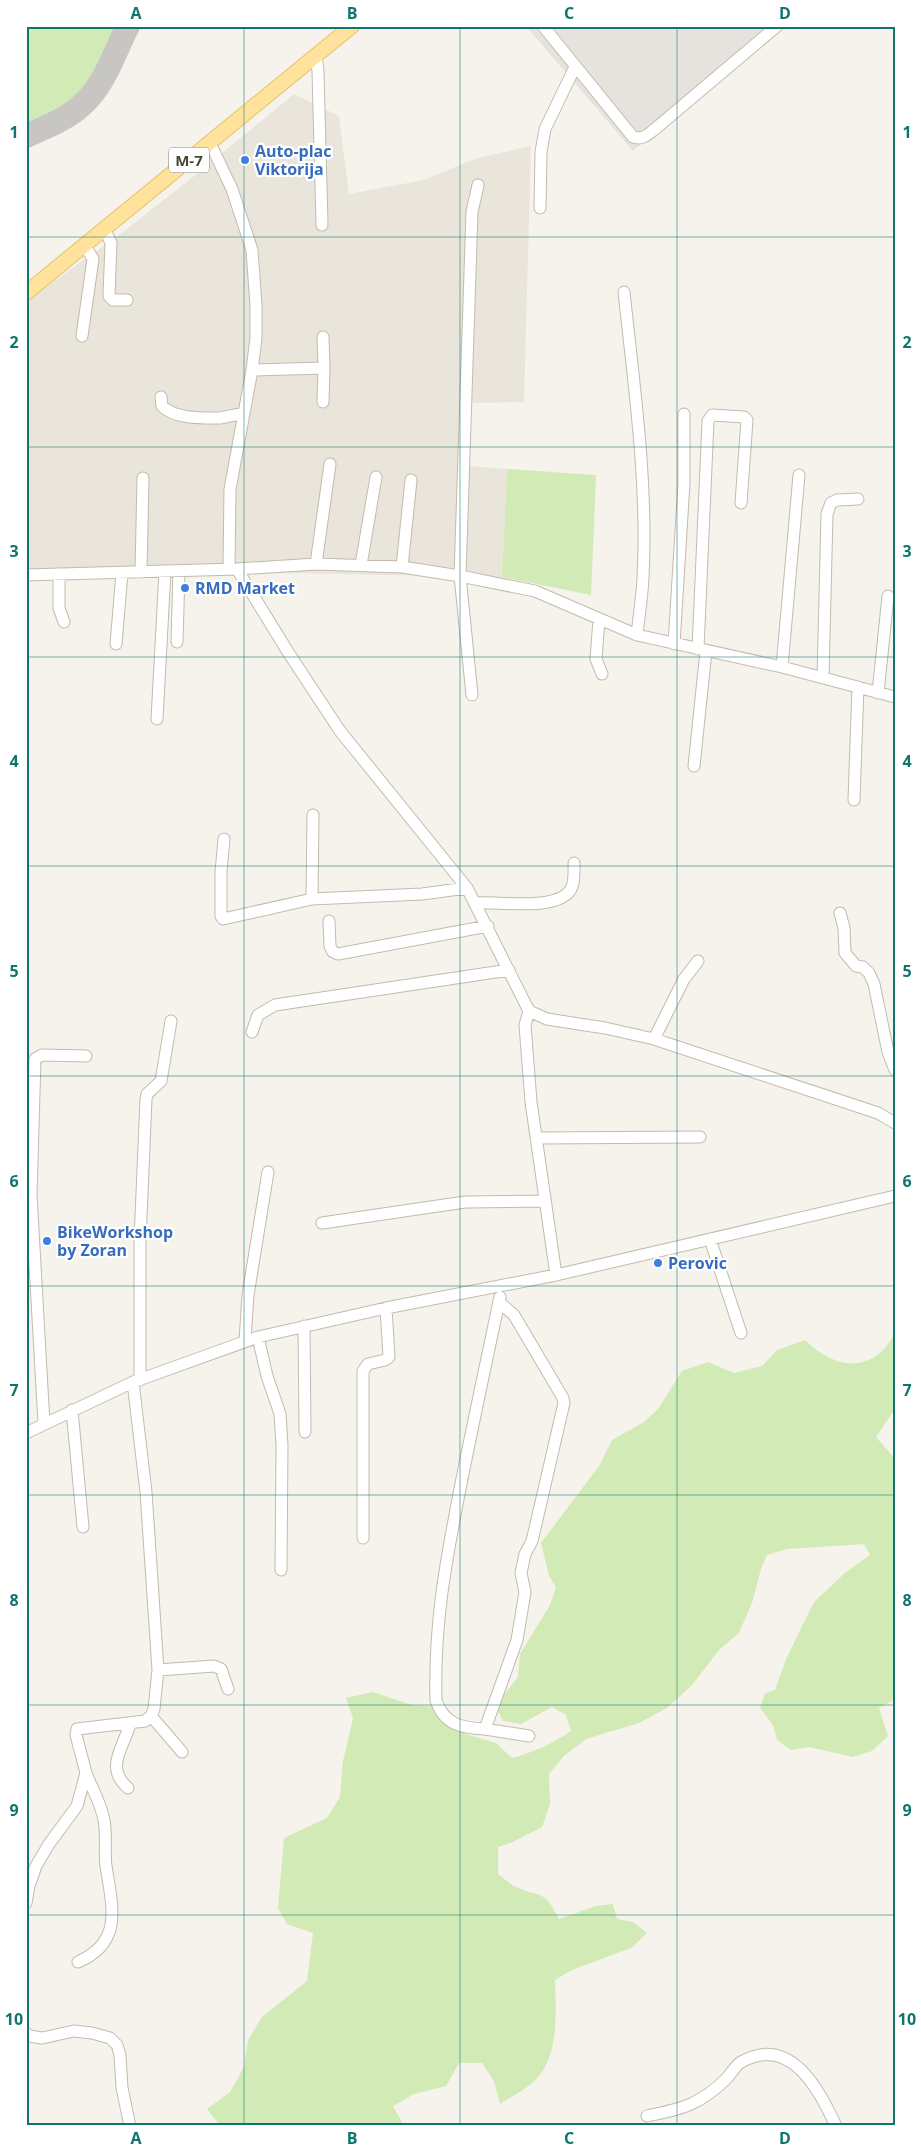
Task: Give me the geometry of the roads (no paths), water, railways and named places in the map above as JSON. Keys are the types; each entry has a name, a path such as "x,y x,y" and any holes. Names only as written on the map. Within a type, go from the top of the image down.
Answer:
{"main road":[{"name":"M-7","path":"26,293 352,26"}],"street":[{"path":"543,26 634,137 642,138 777,26"},
{"path":"316,56 322,226"},
{"path":"540,208 541,152 545,129 575,67"},
{"path":"210,143 232,189 252,250 256,338 230,489 233,569 340,731 466,888 488,926 529,1012 547,1019 605,1028 654,1039 878,1113 895,1123"},
{"path":"472,694 460,576 472,212 478,185"},
{"path":"105,230 111,243 110,296 113,300 127,300"},
{"path":"82,336 93,259 85,246"},
{"path":"624,292 638,423 643,500 643,578 637,635"},
{"path":"323,337 323,402"},
{"path":"252,370 324,368"},
{"path":"162,397 162,406 170,413 178,415 220,418 244,414"},
{"path":"674,644 684,483 684,414"},
{"path":"694,766 702,650 709,417 744,418 747,423 741,503"},
{"path":"316,564 330,464"},
{"path":"782,667 799,475"},
{"path":"361,565 376,477"},
{"path":"141,572 143,478"},
{"path":"402,567 411,480"},
{"path":"684,483 706,488"},
{"path":"823,678 827,514 831,503 837,500 858,499"},
{"path":"26,575 233,569 316,564 402,567 535,591 554,597 599,620 637,635 782,667 895,697"},
{"path":"156,719 165,571"},
{"path":"177,642 179,571"},
{"path":"116,644 122,573"},
{"path":"59,574 59,608 64,622"},
{"path":"878,693 888,596"},
{"path":"599,620 596,659 602,674"},
{"path":"854,800 858,687"},
{"path":"312,899 313,814"},
{"path":"224,839 221,872 221,916 223,919 312,899 422,894 466,888"},
{"path":"475,903 505,904 559,900 567,895 572,885 574,863"},
{"path":"840,913 844,928 846,953 856,966 863,967 874,984 888,1052 895,1070"},
{"path":"329,921 330,946 333,952 338,954 488,926"},
{"path":"654,1039 684,979 698,961"},
{"path":"252,1032 258,1015 275,1005 509,970"},
{"path":"529,1012 524,1025 536,1138 556,1275"},
{"path":"78,1962 94,1956 104,1944 114,1909 106,1864 104,1820 86,1773 76,1735 77,1730 81,1728 130,1724 145,1720 151,1716 154,1709 158,1670 137,1381 146,1099 147,1094 161,1081 171,1021"},
{"path":"44,1423 31,1195 35,1059 42,1055 86,1056"},
{"path":"536,1138 700,1137"},
{"path":"245,1341 248,1295 268,1172"},
{"path":"26,1432 137,1381 258,1337 386,1308 556,1275 895,1196"},
{"path":"322,1223 465,1202 545,1202"},
{"path":"710,1239 741,1333"},
{"path":"503,1286 469,1441 442,1578 436,1642 436,1700 439,1708 452,1724 460,1727 529,1736"},
{"path":"485,1729 517,1640 525,1592 521,1573 523,1561 532,1540 564,1403 563,1398 514,1315 499,1302"},
{"path":"363,1538 363,1371 368,1364 385,1360 389,1357 386,1308"},
{"path":"304,1326 305,1432"},
{"path":"258,1337 267,1376 280,1414 282,1445 281,1570"},
{"path":"72,1410 83,1527"},
{"path":"158,1670 214,1666 221,1669 228,1689"},
{"path":"151,1716 182,1752"},
{"path":"128,1788 120,1778 116,1766 120,1747 130,1724"},
{"path":"26,1904 29,1886 36,1866 49,1844 77,1806 86,1773"},
{"path":"26,2033 29,2036 42,2038 74,2031 110,2038 117,2045 122,2088 130,2126"},
{"path":"647,2116 691,2104 716,2088 740,2063 750,2059 770,2056 790,2060 800,2067 814,2086 836,2126"}],"place":[{"name":"Auto-plac Viktorija","path":"245,160"},
{"name":"RMD Market","path":"185,588"},
{"name":"BikeWorkshop by Zoran","path":"47,1241"},
{"name":"Perovic","path":"658,1263"}]}
